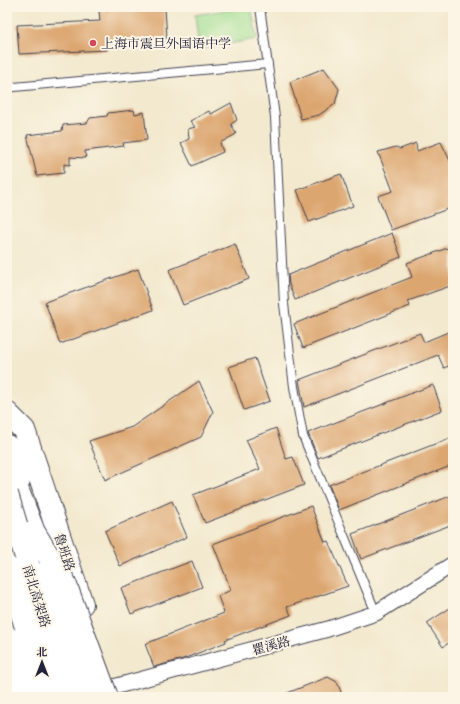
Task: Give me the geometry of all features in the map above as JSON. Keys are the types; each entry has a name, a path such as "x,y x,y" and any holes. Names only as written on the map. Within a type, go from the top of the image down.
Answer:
{"main road":[{"name":"鲁班路","path":"7,414 24,430 97,695"},
{"name":"鲁班路","path":"7,446 97,695"},
{"path":"7,463 97,695"},
{"name":"南北高架路","path":"7,494 68,697"},
{"name":"南北高架路","path":"7,567 48,697"},
{"path":"7,595 37,697"},
{"path":"7,637 26,697"},
{"path":"7,674 14,697"}],"street":[{"name":"瞿溪路","path":"97,695 328,629 376,612 453,564"}],"lane":[{"path":"260,7 275,117 284,304 294,387 302,429 376,612"},
{"path":"7,89 14,87 268,64"}],"green space":[{"path":"251,7 257,39 199,49 195,15"}],"building":[{"path":"108,7 165,8 167,38 107,41 107,50 19,54 17,25 100,21 99,11 108,10"},
{"path":"324,68 339,89 335,104 319,115 301,119 290,82"},
{"path":"231,103 237,120 231,124 236,134 220,143 223,152 192,166 181,143 189,139 188,129 195,127 190,121 209,111 211,114"},
{"path":"134,110 135,114 144,112 147,140 123,143 124,146 85,151 86,158 70,157 70,165 64,164 64,173 37,176 27,135 62,131 63,125 87,123 90,118 107,116 108,113"},
{"path":"441,142 453,167 453,207 391,230 378,196 393,191 378,152 396,147 400,149 416,143 417,151"},
{"path":"341,174 353,206 309,222 297,190"},
{"path":"392,233 401,257 295,300 289,284 288,275"},
{"path":"235,244 249,279 183,305 169,270"},
{"path":"453,246 453,285 408,301 410,306 303,348 294,324 412,277 407,263"},
{"path":"138,269 153,310 60,344 45,302"},
{"path":"453,330 453,364 444,368 438,355 304,407 299,380 420,333 424,342"},
{"path":"255,358 270,401 244,410 229,367"},
{"path":"199,381 213,412 201,437 105,480 89,441 132,427"},
{"path":"433,385 442,410 318,458 308,433"},
{"path":"276,428 286,459 293,457 304,485 205,523 193,495 260,469 246,440"},
{"path":"453,437 453,465 339,510 329,485"},
{"path":"453,495 453,524 361,559 352,534"},
{"path":"172,501 187,537 120,566 105,531"},
{"path":"311,506 325,542 328,541 348,586 287,607 291,615 225,640 226,642 183,659 154,667 145,644 224,613 218,596 231,590 213,544"},
{"path":"192,561 202,587 131,614 121,588"},
{"path":"453,606 453,640 443,647 427,623"},
{"path":"328,677 337,682 343,697 277,697"}],"place":[{"name":"上海市震旦外国语中学","path":"93,43"}]}
